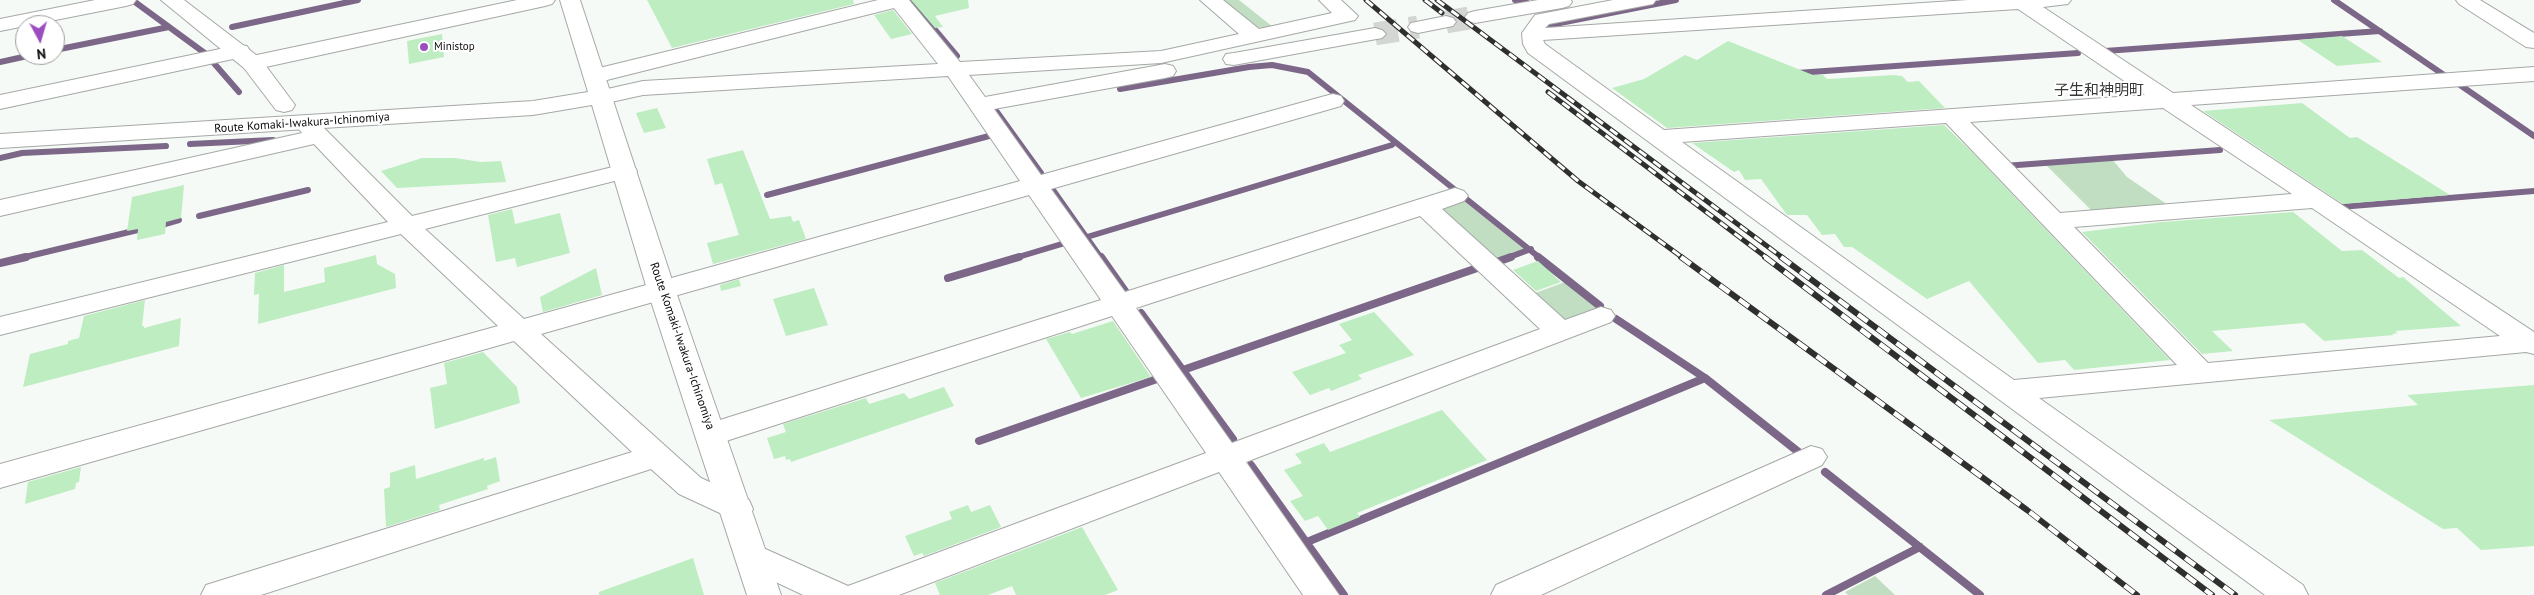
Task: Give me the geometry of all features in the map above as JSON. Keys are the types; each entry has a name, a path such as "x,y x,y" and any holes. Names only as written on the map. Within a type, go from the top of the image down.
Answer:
{"street":[{"path":"0,25 126,0"},
{"path":"0,102 545,0"},
{"path":"570,0 599,86"},
{"path":"1210,0 1255,36"},
{"path":"599,86 643,88 1162,57 1348,16 1329,0"},
{"path":"1475,17 1570,0"},
{"path":"1646,0 1542,19 1534,27 1531,35 1536,48 2291,595"},
{"path":"1531,35 2020,1 2061,0"},
{"path":"2466,0 2534,42"},
{"path":"177,1 245,57 284,105"},
{"path":"599,86 899,1 954,69 1322,595"},
{"path":"2020,1 2533,343"},
{"path":"1418,27 1446,22"},
{"path":"979,105 1374,34"},
{"path":"1660,137 2534,74"},
{"name":"Route Komaki-Iwakura-Ichinomiya","path":"0,124 599,86"},
{"name":"Route Komaki-Iwakura-Ichinomiya","path":"0,141 312,130 534,108 599,86"},
{"name":"Route Komaki-Iwakura-Ichinomiya","path":"599,86 661,290 712,434 764,595"},
{"path":"0,476 1333,101"},
{"path":"1952,116 2201,373"},
{"path":"0,208 312,130 406,225 656,456 690,486 737,509"},
{"path":"0,326 625,171"},
{"path":"712,434 1455,196"},
{"path":"2053,221 2318,200"},
{"path":"1424,206 1560,332"},
{"path":"861,595 1601,316"},
{"path":"2008,391 2533,343"},
{"path":"218,595 656,456"},
{"path":"1508,595 1811,457"},
{"path":"752,556 836,595"}],"green space":[{"path":"1216,0 1239,0 1273,27 1264,28 1249,25"},
{"path":"2112,159 2127,177 2171,207 2094,213 2046,165"},
{"path":"1463,200 1526,250 1490,262 1433,211"},
{"path":"1565,282 1600,311 1560,326 1527,296"},
{"path":"1875,576 1895,595 1848,595 1845,592"}],"building":[{"path":"647,0 853,0 854,4 672,48"},
{"path":"911,0 968,0 969,8 935,16 943,27 935,28"},
{"path":"893,10 912,34 891,39 874,15"},
{"path":"442,34 444,57 409,64 407,41"},
{"path":"2342,36 2382,62 2337,66 2298,40"},
{"path":"1728,41 1813,75 1823,75 1827,79 1894,75 1902,76 1908,82 1919,81 1945,108 1667,128 1612,88 1644,79 1685,55 1697,60"},
{"path":"2302,103 2350,138 2357,137 2450,195 2343,204 2203,111"},
{"path":"657,108 666,128 644,133 636,113"},
{"path":"1944,125 2170,360 2074,370 2065,360 2038,363 1969,281 1927,299 1852,247 1844,247 1835,234 1822,235 1807,215 1787,215 1761,179 1745,180 1739,170 1734,172 1692,143"},
{"path":"743,150 770,219 791,216 793,222 799,220 806,239 713,264 707,243 739,235 722,183 715,185 707,159"},
{"path":"422,158 455,158 481,162 501,161 506,182 397,188 381,171"},
{"path":"184,185 181,218 166,222 165,234 137,240 138,229 127,231 132,197"},
{"path":"512,209 515,224 560,213 570,253 517,267 515,258 496,262 488,215"},
{"path":"2293,212 2342,251 2362,250 2399,278 2403,277 2461,326 2395,331 2398,333 2392,334 2394,335 2324,341 2304,323 2212,331 2233,351 2202,354 2082,232 2162,222"},
{"path":"376,255 377,264 395,274 396,288 258,324 259,294 254,295 255,273 284,265 284,292 325,282 324,268"},
{"path":"1538,261 1561,282 1536,291 1513,270"},
{"path":"596,268 602,295 543,312 540,297"},
{"path":"739,279 741,286 721,291 720,285"},
{"path":"814,288 828,325 786,336 773,299"},
{"path":"145,300 142,326 144,328 181,318 179,346 23,387 30,354 68,344 68,341 79,338 84,316"},
{"path":"1374,312 1414,355 1358,375 1362,379 1331,391 1329,388 1310,395 1292,372 1346,353 1339,345 1352,340 1339,324"},
{"path":"1113,321 1151,377 1081,398 1046,339 1070,332 1072,334"},
{"path":"483,352 517,387 520,403 435,429 430,388 447,384 444,363"},
{"path":"2534,385 2534,546 2481,550 2457,528 2443,529 2269,420 2418,405 2407,395"},
{"path":"944,387 954,406 791,462 790,459 786,460 785,456 774,459 767,438 786,432 783,424 866,398 869,404 904,393 909,399"},
{"path":"1442,410 1487,460 1357,513 1360,517 1328,530 1318,516 1305,521 1290,501 1303,496 1284,470 1302,463 1295,454 1324,443 1330,452"},
{"path":"496,457 500,481 487,486 488,489 439,505 440,510 386,527 384,489 390,487 390,473 415,465 416,479 484,458 484,461"},
{"path":"81,467 79,482 76,483 75,489 25,504 28,482"},
{"path":"968,505 971,512 990,505 1001,527 924,556 922,553 914,556 905,536 952,519 949,512"},
{"path":"1082,527 1118,590 1105,595 1016,595 1012,586 988,595 940,595 935,583"},
{"path":"693,558 704,595 599,595 599,592"}],"waterway":[{"path":"232,27 358,0"},
{"path":"910,0 957,56"},
{"path":"1515,0 1526,0"},
{"path":"1550,25 1676,0"},
{"path":"2334,0 2380,31"},
{"path":"135,2 206,54"},
{"path":"65,48 169,27"},
{"path":"2105,51 2380,31"},
{"path":"2380,31 2444,75"},
{"path":"1797,73 2078,53"},
{"path":"0,62 15,59"},
{"path":"212,61 239,92"},
{"path":"1120,89 1249,67 1272,65 1308,72 1529,250"},
{"path":"2460,85 2534,136"},
{"path":"997,112 1041,173"},
{"path":"767,195 989,136"},
{"path":"190,144 273,140"},
{"path":"1087,237 1392,145"},
{"path":"0,158 22,153 166,146"},
{"path":"2004,166 2220,150"},
{"path":"199,216 308,190"},
{"path":"1053,190 1101,258"},
{"path":"2340,207 2534,191"},
{"path":"158,226 179,220"},
{"path":"21,258 146,228"},
{"path":"1015,258 1065,243"},
{"path":"1507,258 1529,250"},
{"path":"1529,250 1540,258"},
{"path":"0,263 26,257"},
{"path":"948,278 1019,257"},
{"path":"1101,257 1125,291"},
{"path":"1494,263 1511,257"},
{"path":"1538,257 1600,306"},
{"path":"1183,370 1483,266"},
{"path":"1141,313 1233,439"},
{"path":"1616,319 1705,378"},
{"path":"1307,542 1705,378"},
{"path":"1705,378 1801,454"},
{"path":"979,441 1157,379"},
{"path":"1251,465 1344,595"},
{"path":"1825,472 1920,547"},
{"path":"1826,595 1920,547"},
{"path":"1920,547 1980,595"}],"tunnel":[{"path":"1446,22 1475,17"},
{"path":"1375,34 1418,27"}],"railway":[{"path":"1366,0 1578,181 1683,258"},
{"path":"1425,0 1442,13"},
{"path":"1437,0 1783,258"},
{"path":"1548,92 1767,258"},
{"path":"1681,257 2027,510 2137,595"},
{"path":"1765,257 2212,595"},
{"path":"1781,257 2235,595"}],"place":[{"name":"Ministop","path":"424,47"}],"district":[{"name":"子生和神明町","path":"2099,91"}]}
